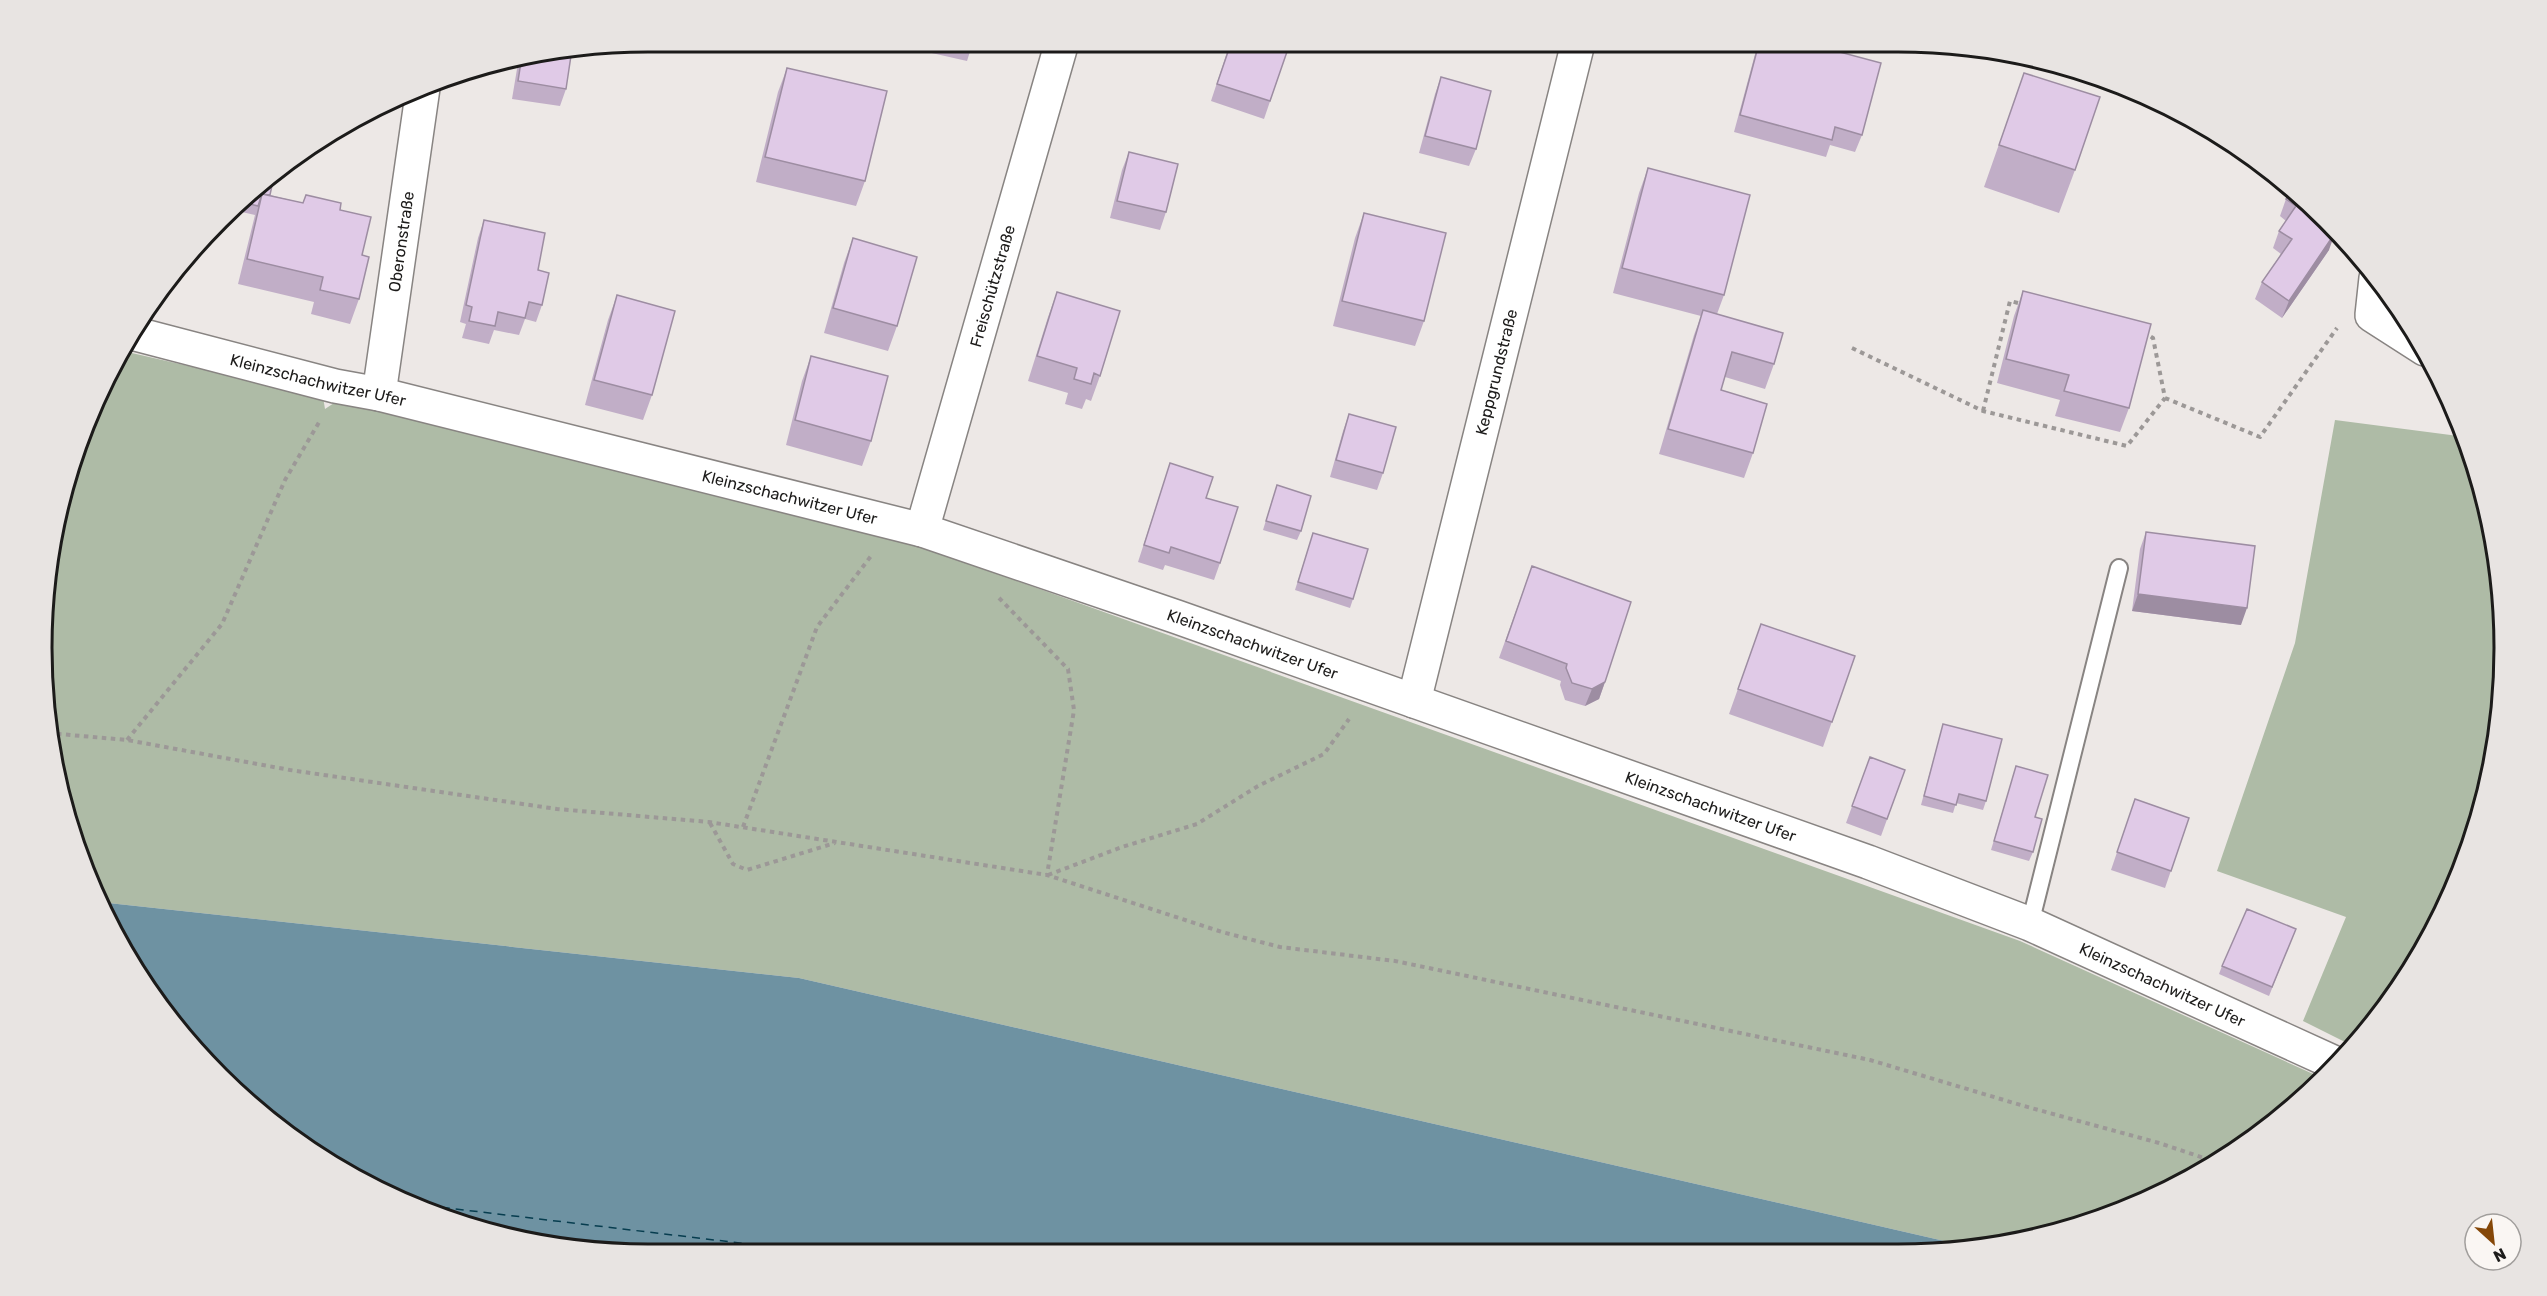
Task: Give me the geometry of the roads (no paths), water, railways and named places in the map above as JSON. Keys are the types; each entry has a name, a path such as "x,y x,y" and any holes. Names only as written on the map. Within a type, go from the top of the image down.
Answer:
{"street":[{"name":"Freischützstraße","path":"922,530 1059,52"},
{"name":"Keppgrundstraße","path":"1414,701 1576,52"},
{"name":"Oberonstraße","path":"379,394 422,97"},
{"path":"2375,290 2372,315 2407,337"},
{"name":"Kleinzschachwitzer Ufer","path":"141,335 335,386 379,394 922,530 1868,862 2030,924 2329,1060"}],"lane":[{"path":"2030,924 2119,568"}],"water":[{"path":"110,903 799,978 1945,1241 1899,1244 648,1244 570,1238 532,1232 457,1212 420,1198 350,1164 285,1120 255,1096 200,1041 153,979 132,946"}]}
